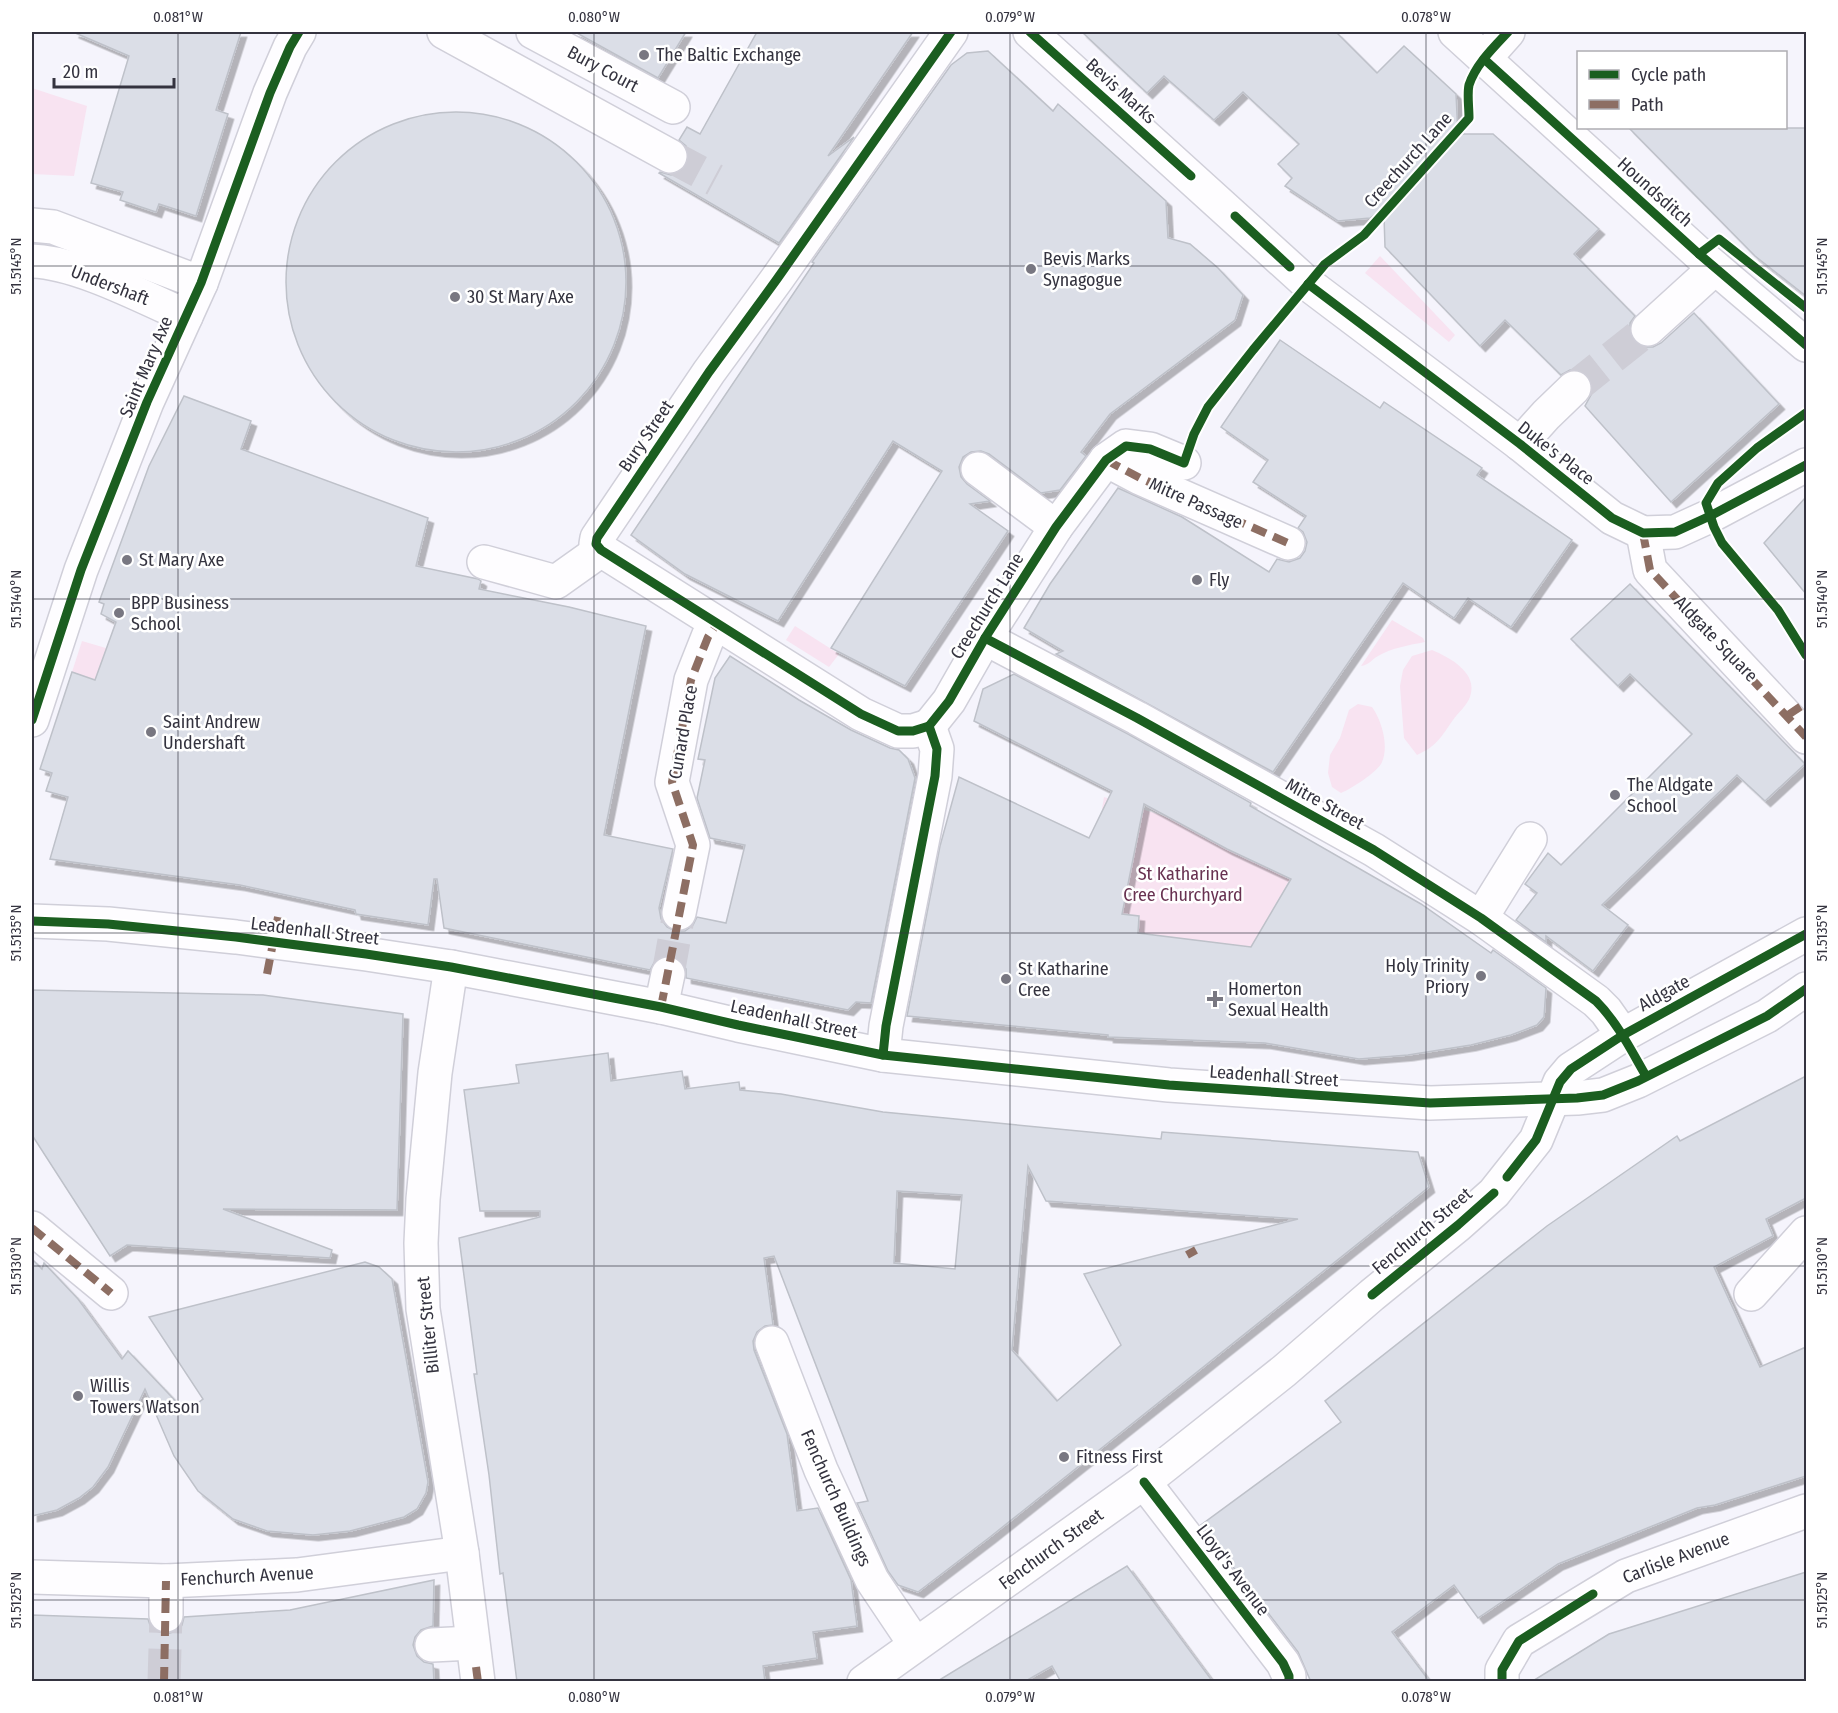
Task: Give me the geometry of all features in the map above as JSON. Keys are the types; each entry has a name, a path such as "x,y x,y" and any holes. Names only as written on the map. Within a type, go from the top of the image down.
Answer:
{"street":[{"name":"Saint Mary Axe","path":"32,720 81,570 147,402 201,283 270,93 299,32"},
{"path":"444,32 670,156"},
{"name":"Bury Court","path":"533,32 673,107"},
{"name":"Bury Street","path":"600,550 596,544 597,538 709,372 951,32"},
{"name":"Bevis Marks","path":"1029,32 1308,284"},
{"name":"Houndsditch","path":"1455,32 1715,268 1806,345"},
{"path":"1484,59 1508,32"},
{"path":"32,225 53,227 201,283"},
{"name":"Undershaft","path":"32,261 44,262 99,278 186,316"},
{"path":"1648,329 1715,268"},
{"name":"Duke's Place","path":"1308,284 1520,444 1612,518 1642,533 1675,532 1806,465"},
{"path":"1520,444 1574,388"},
{"name":"Creechurch Lane","path":"929,726 949,701 985,638 1056,527 1106,460 1126,446 1150,449 1184,463"},
{"name":"Mitre Passage","path":"1106,460 1140,478 1288,543"},
{"path":"978,469 1056,527"},
{"name":"Aldgate Square","path":"1642,533 1650,570 1806,737"},
{"path":"484,562 556,582 600,550 861,714 898,731 913,731 929,726 937,748 935,776 886,1026 883,1055"},
{"name":"Cunard Place","path":"679,913 693,845 672,782 691,680 708,637 717,624"},
{"name":"Mitre Street","path":"985,638 1137,718 1374,850 1482,918 1596,1001 1623,1035"},
{"path":"1482,918 1530,839"},
{"name":"Leadenhall Street","path":"32,921 108,924 236,937 451,967 661,1007 883,1055 1169,1085 1418,1102 1554,1098"},
{"name":"Aldgate","path":"1507,1177 1536,1140 1560,1082 1570,1069 1623,1035 1806,934"},
{"name":"Billiter Street","path":"451,967 435,1073 423,1199 421,1243 423,1309 462,1553 475,1664"},
{"path":"661,1007 668,974"},
{"path":"1554,1098 1603,1095 1638,1081 1767,1016 1806,990"},
{"name":"Fenchurch Street","path":"864,1682 1144,1482 1284,1371 1458,1225 1494,1193 1507,1177"},
{"path":"32,1228 111,1293"},
{"path":"1751,1294 1806,1233"},
{"name":"Fenchurch Buildings","path":"772,1343 821,1470 872,1580 915,1644"},
{"name":"Lloyd's Avenue","path":"1144,1482 1282,1663 1289,1676 1289,1682"},
{"name":"Carlisle Avenue","path":"1502,1676 1519,1641 1626,1575 1806,1511"},
{"path":"1626,1575 1806,1527"},
{"name":"Fenchurch Avenue","path":"32,1577 166,1581 297,1575 462,1553"},
{"path":"166,1581 166,1615"},
{"path":"432,1645 475,1664"}],"green space":[{"path":"32,88 87,106 74,176 32,174"},
{"path":"1380,256 1455,335 1449,342 1365,273"},
{"path":"1392,620 1423,638 1425,642 1389,651 1361,666"},
{"path":"795,626 839,654 829,667 786,640"},
{"path":"82,641 187,672 176,706 72,672"},
{"path":"1432,650 1461,667 1472,688 1467,703 1442,736 1417,755 1404,738 1400,686 1403,670 1412,656"},
{"path":"1358,704 1372,707 1376,713 1385,741 1384,756 1376,770 1358,784 1341,793 1332,787 1328,773 1330,755 1340,738 1349,710"},
{"name":"St Katharine Cree Churchyard","path":"1104,797 1170,818 1290,879 1251,947 1138,933 1139,916 1122,914 1141,820 1102,809"}],"building":[{"path":"73,32 241,32 216,110 228,114 196,216 159,204 156,212 120,200 123,192 91,183 129,56"},
{"name":"The Baltic Exchange","path":"575,32 686,32 658,78"},
{"path":"757,32 913,32 828,156 854,137 779,243 659,173 671,175 679,172 686,165 689,155 686,146 679,140 687,127 700,134"},
{"path":"1082,32 1336,32 1377,73 1404,46 1456,94 1458,134 1493,134 1599,229 1574,254 1635,316 1630,323 1630,332 1635,342 1643,347 1653,347 1661,343 1694,313 1779,404 1671,502 1585,406 1592,393 1592,383 1587,375 1580,370 1570,370 1561,375 1505,320 1480,346 1385,247 1384,216 1381,217 1377,213 1370,218 1338,221 1285,186 1292,178 1278,164 1299,144 1243,92 1214,120 1164,76 1147,93"},
{"path":"988,51 1053,111 1058,104 1166,201 1168,238 1190,244 1218,268 1243,295 1235,320 1110,414 1081,452 1086,456 1060,490 1041,493 989,454 981,451 971,452 963,457 959,467 961,477 990,501 970,504 1008,531 905,686 831,648 942,471 893,441 778,621 685,574 631,535 814,263 812,262 951,65 967,53"},
{"name":"30 St Mary Axe","path":"456,112 489,115 521,125 550,141 576,162 597,188 613,217 623,249 626,282 623,315 613,347 597,376 576,402 550,423 521,439 489,449 456,452 423,449 391,439 362,423 336,402 315,376 299,347 289,315 286,282 289,249 299,217 315,188 336,162 362,141 391,125 423,115"},
{"path":"1806,128 1806,296 1755,256 1630,129"},
{"path":"1280,340 1380,408 1384,402 1482,468 1477,475 1572,540 1511,627 1468,598 1454,618 1403,583 1273,772 1056,654 1063,651 1024,628 1050,584 1118,488 1182,517 1269,572 1277,559 1289,562 1300,558 1307,542 1303,532 1298,528 1306,516 1253,482 1268,460 1221,427"},
{"path":"184,396 251,421 241,449 428,518 416,566 478,579 481,581 479,589 569,607 646,626 604,835 673,849 659,908 661,919 667,927 675,931 685,931 693,925 697,917 726,923 745,845 710,838 697,798 705,760 698,759 715,678 730,656 851,730 899,750 908,759 915,778 871,1003 856,1002 848,1010 686,978 686,969 681,961 671,956 662,956 655,961 650,970 444,928 437,879 434,879 428,925 356,914 355,910 240,885 50,859 68,797 46,791 52,773 40,769 72,672 95,680 116,622 101,614 104,604 99,602 149,466"},
{"path":"1806,497 1806,594 1764,543"},
{"path":"1630,584 1805,764 1765,801 1737,775 1602,905 1628,925 1593,971 1546,936 1546,942 1516,920 1537,893 1525,884 1548,853 1561,865 1692,734 1630,674 1618,686 1571,639"},
{"path":"1014,674 1128,734 1251,803 1250,806 1421,904 1491,953 1493,950 1546,988 1544,1017 1537,1025 1511,1035 1471,1045 1408,1055 1359,1059 1265,1043 1108,1037 1108,1035 907,1016 940,846 959,777 1089,838 1112,791 974,721 983,689","holes":["1144,804 1227,849 1291,879 1251,947 1138,933 1139,916 1122,914"]},
{"path":"32,990 263,995 403,1014 397,1210 223,1209 332,1250 330,1258 127,1245 110,1256 32,1135"},
{"path":"608,1053 611,1081 682,1071 685,1089 739,1082 740,1090 781,1094 883,1112 1161,1139 1162,1132 1418,1152 1429,1187 918,1592 898,1585 888,1571 857,1503 868,1501 774,1256 764,1258 773,1325 765,1326 757,1332 753,1341 754,1350 787,1434 797,1511 818,1508 851,1580 857,1626 813,1632 817,1658 763,1666 765,1682 517,1682 503,1573 500,1574 459,1238 540,1217 540,1211 480,1211 464,1090 519,1083 516,1065","holes":["1028,1166 1046,1201 1298,1219 1084,1274 1121,1345 1057,1401 1012,1350","897,1191 962,1195 955,1269 894,1263"]},
{"path":"1806,1076 1806,1198 1766,1219 1773,1236 1714,1267 1760,1367 1806,1347 1806,1476 1715,1505 1697,1508 1558,1564 1478,1618 1454,1585 1392,1632 1430,1682 1311,1682 1298,1652 1201,1525 1341,1422 1325,1401 1547,1226 1677,1136 1680,1141"},
{"path":"32,1259 42,1269 44,1263 78,1299 122,1359 128,1351 186,1412 203,1399 149,1317 365,1262 379,1267 392,1279 428,1482 426,1493 417,1509 404,1517 350,1531 313,1535 267,1531 233,1519 198,1491 174,1456 145,1389 108,1467 93,1487 57,1510 32,1516"},
{"path":"1127,1566 1213,1682 1061,1682 1052,1666 1024,1682 936,1682"},
{"path":"1806,1572 1806,1682 1531,1682 1609,1634"},
{"path":"434,1580 433,1626 421,1630 415,1637 413,1645 417,1656 424,1662 433,1664 434,1682 32,1682 32,1615 148,1619 156,1631 167,1634 176,1631 182,1625 184,1617 290,1610"}],"tunnel":[{"path":"670,156 715,180"},
{"path":"1574,388 1648,329"},
{"path":"668,974 679,913"},
{"path":"164,1682 166,1615"}],"marked path":[{"path":"1106,460 1140,478 1288,543"},
{"path":"1643,533 1650,570 1806,737"},
{"path":"661,1007 693,845 672,782 691,680 708,637 717,624"},
{"path":"1788,715 1806,703"},
{"path":"267,974 278,917"},
{"path":"32,1228 111,1293"},
{"path":"1187,1255 1196,1250"},
{"path":"164,1682 166,1581"},
{"path":"476,1667 478,1682"}],"cycle path":[{"path":"32,720 81,570 147,402 201,283 270,93 299,32"},
{"path":"929,726 913,731 898,731 861,714 601,550 596,544 597,538 709,372 951,32"},
{"path":"1030,32 1191,176"},
{"path":"929,726 949,701 985,638 1056,527 1106,460 1126,446 1150,449 1184,463 1194,434 1208,407 1253,350 1325,264 1364,235 1469,118 1468,89 1472,77 1486,56 1508,32"},
{"path":"1484,59 1699,254 1806,345"},
{"path":"1235,216 1290,267"},
{"path":"1699,254 1719,239 1806,308"},
{"path":"1308,284 1520,444 1612,518 1643,533 1675,532 1806,465"},
{"path":"1806,413 1757,448 1718,483 1706,503 1722,543 1778,610 1806,655"},
{"path":"985,638 1137,718 1374,850 1481,918 1596,1001 1617,1027 1646,1076"},
{"path":"883,1055 886,1026 935,776 937,749 929,726"},
{"path":"32,921 108,924 236,937 451,967 661,1007 883,1055 1169,1085 1430,1103 1603,1095 1638,1081 1767,1016 1806,989"},
{"path":"1507,1177 1536,1140 1560,1082 1571,1069 1623,1035 1806,934"},
{"path":"1372,1295 1494,1193"},
{"path":"1144,1482 1283,1663 1289,1676 1289,1682"},
{"path":"1502,1682 1502,1670 1519,1641 1593,1594"}],"place":[{"name":"The Baltic Exchange","path":"644,55"},
{"name":"Bevis Marks Synagogue","path":"1031,269"},
{"name":"30 St Mary Axe","path":"455,297"},
{"name":"St Mary Axe","path":"127,560"},
{"name":"Fly","path":"1197,580"},
{"name":"BPP Business School","path":"119,613"},
{"name":"Saint Andrew Undershaft","path":"151,732"},
{"name":"The Aldgate School","path":"1615,795"},
{"name":"Holy Trinity Priory","path":"1481,976"},
{"name":"St Katharine Cree","path":"1006,979"},
{"name":"Homerton Sexual Health","path":"1215,999"},
{"name":"Willis Towers Watson","path":"78,1396"},
{"name":"Fitness First","path":"1064,1457"}]}
